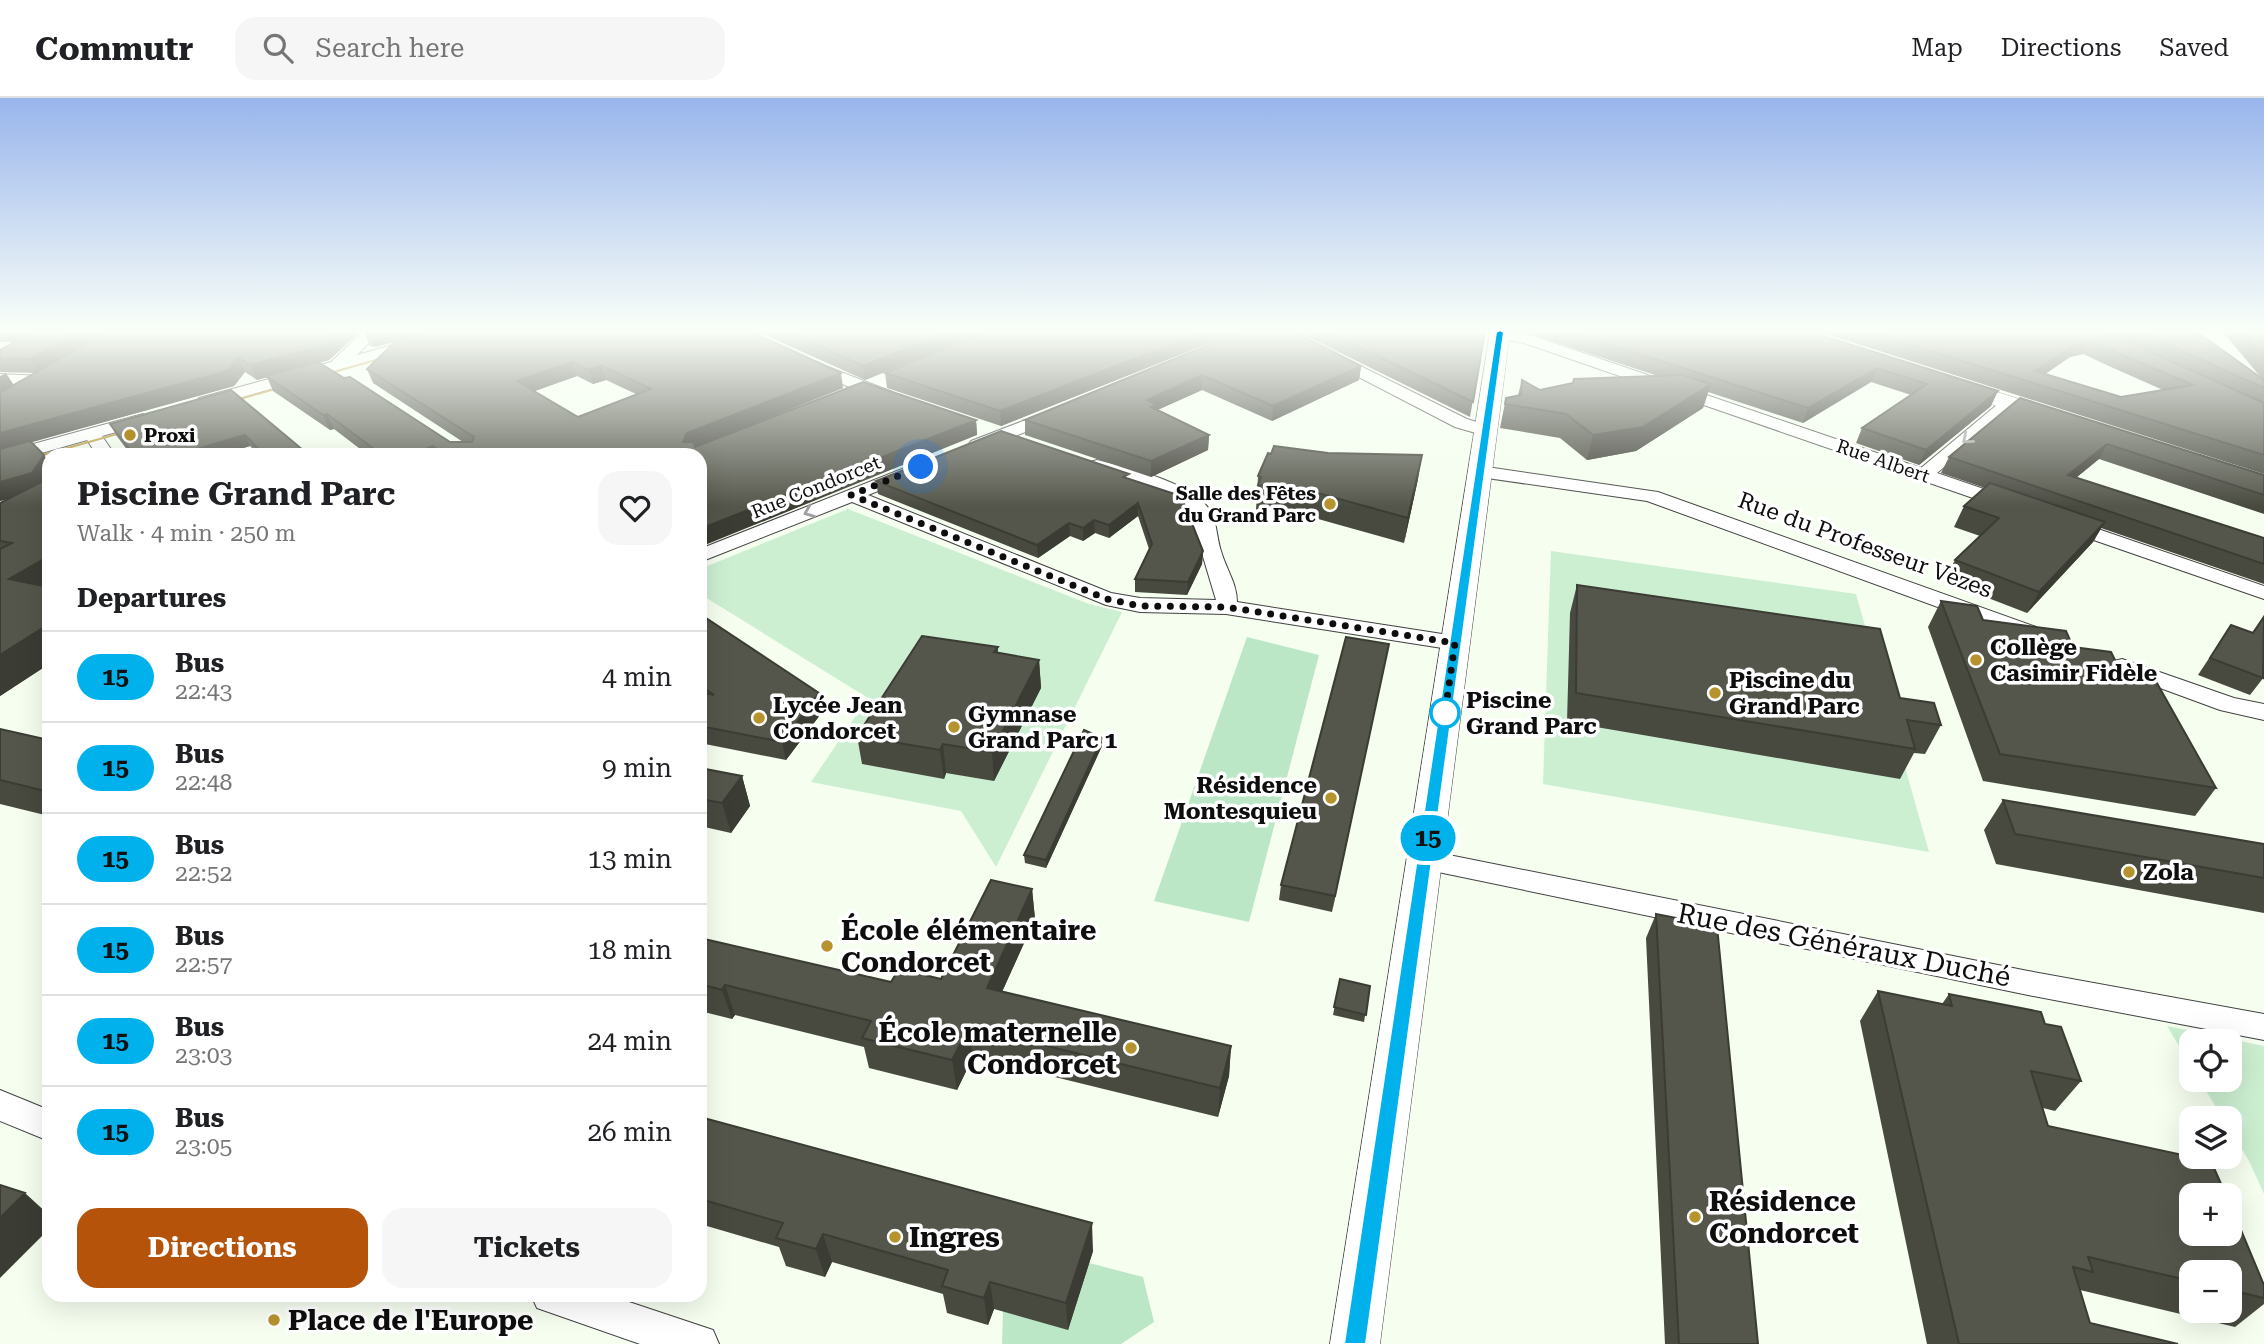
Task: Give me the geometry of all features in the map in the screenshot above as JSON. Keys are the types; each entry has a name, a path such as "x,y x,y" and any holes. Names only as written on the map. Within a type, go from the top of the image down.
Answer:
{"street":[{"path":"11,399 26,390"},
{"path":"194,405 248,390"},
{"path":"842,397 860,390"},
{"path":"871,390 899,400"},
{"path":"1396,390 1461,423 1486,431"},
{"path":"1355,1344 1492,390"},
{"name":"Rue Albert","path":"1676,390 2022,509"},
{"path":"1970,390 2072,423"},
{"path":"1923,475 2010,403"},
{"path":"966,449 1076,405"},
{"path":"0,459 155,416"},
{"path":"976,426 1030,444"},
{"path":"91,434 101,448"},
{"path":"1079,460 1178,493 1197,505 1203,515 1206,539 1228,597 1226,607"},
{"name":"Rue Condorcet","path":"707,553 928,465"},
{"name":"Rue du Professeur Vèzes","path":"1480,472 1651,496 2047,639"},
{"path":"851,495 1107,599 1140,606 1226,607 1455,643"},
{"path":"2047,517 2264,593"},
{"path":"2099,658 2229,705 2264,712"},
{"name":"Rue des Généraux Duché","path":"1424,860 2015,980 2264,1027"},
{"path":"0,1105 42,1123"},
{"path":"571,1302 699,1344"}],"green space":[{"path":"848,509 1089,604 1122,612 996,867 961,811 811,782 868,698 707,598 707,566"},
{"name":"Piscine du Grand Parc","path":"1551,551 1856,594 1929,852 1543,784"},
{"path":"1247,637 1319,655 1249,922 1154,901"},
{"path":"2167,1026 2182,1029 2179,1029 2179,1046"},
{"path":"2242,1041 2264,1046 2264,1194 2242,1149 2242,1106 2215,1106 2207,1092 2242,1092"},
{"path":"1089,1263 1143,1277 1154,1322 1121,1344 1002,1344 1003,1311"}],"building":[{"path":"5,390 157,390 0,433 0,393"},
{"path":"231,390 301,448 257,448 245,435 200,448 129,448 110,424"},
{"path":"287,390 370,390 450,442 472,442 474,437 400,390 532,390 578,417 648,390 797,390 687,433 683,442 694,442 695,447 842,390 887,390 976,420 707,526 707,448 373,448 327,414 323,415"},
{"path":"937,390 1054,390 1000,411"},
{"path":"1098,390 1169,390 1147,400 1157,405 1151,407 1209,435 1151,461 1025,420"},
{"path":"1237,390 1308,390 1273,406"},
{"path":"1448,390 1475,390 1473,402"},
{"path":"1521,390 1701,390 1643,427 1593,435 1566,414 1505,404 1506,398 1521,395"},
{"path":"1752,390 1839,390 1808,408"},
{"path":"1918,390 1998,391 1926,450 1862,428"},
{"path":"2056,390 2098,390 2121,397 2162,390 2235,390 2264,403 2264,455"},
{"path":"2020,398 2264,475 2264,495 2107,444 2068,475 2264,538 2264,564 1949,457"},
{"path":"1001,431 1129,474 1123,477 1181,496 1203,551 1188,582 1135,579 1152,544 1138,503 1109,525 1094,520 1083,528 1069,523 1037,545 876,481"},
{"path":"30,441 42,453 42,458 32,473 0,482 0,449"},
{"path":"1274,446 1328,453 1422,455 1408,518 1314,492 1258,485 1261,477 1258,476"},
{"path":"42,482 42,560 9,579 42,586 42,628 0,655 0,549 12,543 0,541 0,503"},
{"path":"1990,483 2105,522 2039,592 1955,560 1999,518 1964,506"},
{"path":"1577,585 1880,629 1900,698 1934,703 1941,725 1907,720 1915,749 1576,693"},
{"path":"1941,601 1977,606 1983,620 2066,631 2073,647 2111,652 2117,664 2149,669 2216,788 2000,754"},
{"path":"2264,617 2263,678 2210,658 2231,625 2253,633"},
{"path":"707,619 819,693 782,742 707,727 707,694 714,695 707,690"},
{"path":"922,636 998,647 994,652 1039,660 992,752 943,744 940,750 857,736"},
{"path":"1346,637 1389,644 1335,896 1281,885"},
{"path":"0,729 42,738 42,790 0,780"},
{"path":"1084,730 1102,738 1046,860 1024,855"},
{"path":"707,769 742,776 722,803 707,800"},
{"path":"2003,800 2264,844 2264,878 2015,834"},
{"path":"991,880 1032,889 987,988 1231,1046 1220,1088 969,1027 952,1060 862,1038 871,1021 725,985 722,990 707,986 707,940 891,982 899,969 941,979"},
{"path":"1656,914 1717,926 1758,1344 1679,1344"},
{"path":"1340,979 1370,986 1366,1015 1334,1007"},
{"path":"1878,991 1952,1006 1949,994 2041,1012 2045,1024 2061,1027 2081,1081 2031,1071 2048,1126 2179,1154 2179,1169 2215,1169 2221,1183 2179,1183 2179,1246 2242,1246 2242,1233 2264,1285 2264,1298 2242,1293 2242,1260 2179,1260 2179,1278 2088,1257 2093,1272 2073,1267 2090,1323 2178,1344 1959,1344"},
{"name":"Ingres","path":"707,1119 1092,1223 1066,1303 990,1282 984,1298 942,1286 948,1270 823,1234 816,1249 776,1238 783,1223 707,1201"},
{"path":"0,1185 25,1193 0,1218"}],"tram line":[{"path":"222,404 272,390"},
{"path":"68,448 135,429"},
{"path":"0,467 42,455"}],"bus line":[{"name":"15","path":"1355,1344 1492,390"}],"place":[{"name":"Proxi","path":"130,435"},
{"name":"Salle des Fêtes du Grand Parc","path":"1330,504"},
{"name":"Collège Casimir Fidèle","path":"1976,660"},
{"name":"Piscine du Grand Parc","path":"1715,693"},
{"name":"Piscine Grand Parc","path":"1445,713"},
{"name":"Lycée Jean Condorcet","path":"759,718"},
{"name":"Gymnase Grand Parc 1","path":"954,727"},
{"name":"Résidence Montesquieu","path":"1331,798"},
{"name":"Zola","path":"2129,872"},
{"name":"École élémentaire Condorcet","path":"827,946"},
{"name":"École maternelle Condorcet","path":"1131,1048"},
{"name":"Résidence Condorcet","path":"1695,1217"},
{"name":"Ingres","path":"895,1237"},
{"name":"Place de l'Europe","path":"274,1320"}],"route":[{"path":"921,467 851,495 1107,599 1140,606 1226,607 1455,643 1445,713"}]}
